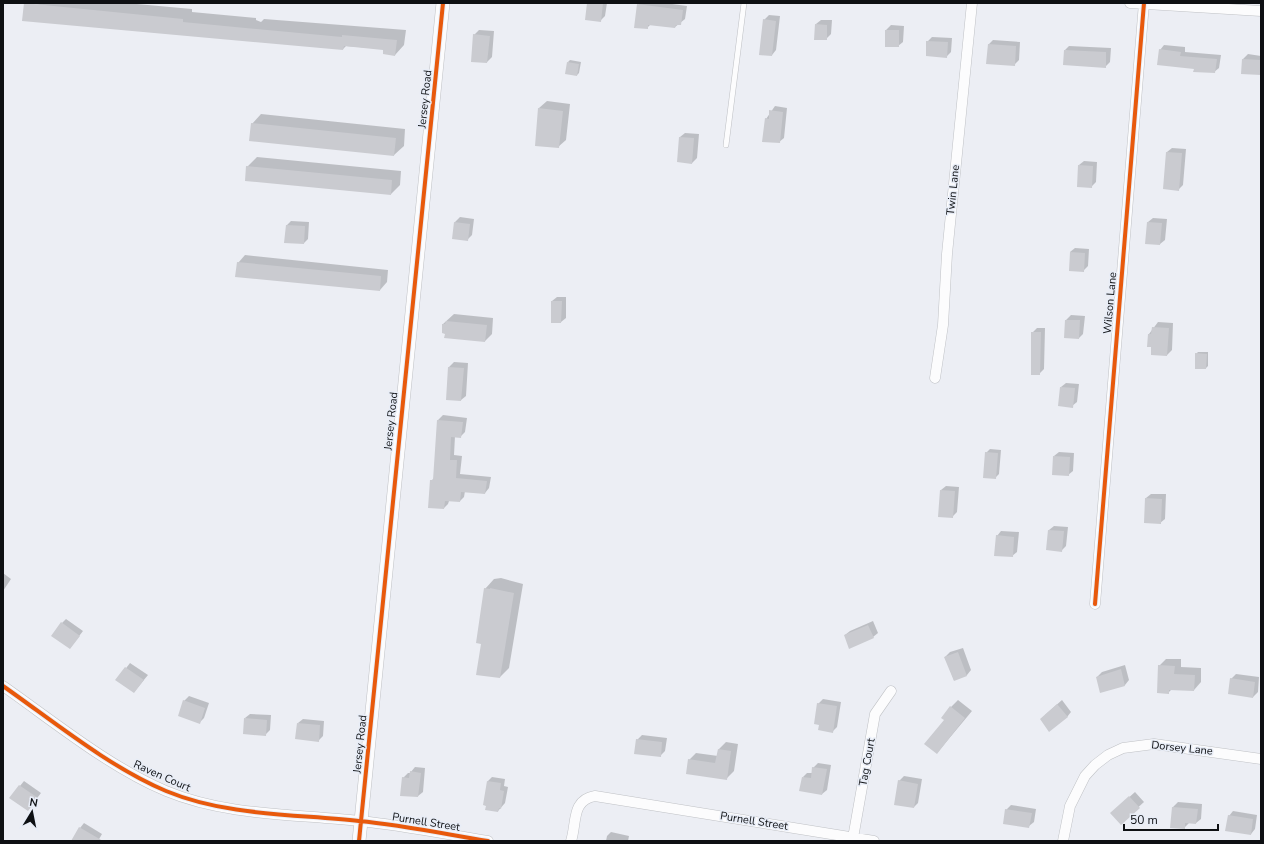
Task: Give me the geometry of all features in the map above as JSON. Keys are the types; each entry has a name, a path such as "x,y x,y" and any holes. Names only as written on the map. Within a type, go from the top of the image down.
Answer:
{"street":[{"name":"Jersey Road","path":"359,841 390,523 444,3"},
{"name":"Twin Lane","path":"935,378 945,301 947,254 972,3"},
{"path":"1130,3 1261,11"},
{"name":"Wilson Lane","path":"1095,604 1144,4"},
{"name":"Raven Court","path":"3,686 120,768 166,791 217,806 362,821"},
{"name":"Tag Court","path":"853,838 875,714 891,692"},
{"name":"Dorsey Lane","path":"1063,841 1070,806 1085,776 1095,765 1108,755 1123,748 1154,744 1261,758"},
{"name":"Purnell Street","path":"571,841 578,806 583,799 595,796 874,841"},
{"name":"Purnell Street","path":"362,821 488,841"}],"lane":[{"path":"726,145 744,3"}],"building":[{"path":"24,3 183,19 183,22 342,37 342,35 397,40 395,56 383,54 383,50 344,46 343,50 22,21"},
{"path":"587,3 603,3 601,22 585,20"},
{"path":"637,4 683,10 681,25 676,25 675,28 648,25 648,29 634,28"},
{"path":"763,19 776,21 772,56 759,55"},
{"path":"815,24 827,25 827,40 814,40"},
{"path":"885,30 899,30 899,47 885,47"},
{"path":"473,34 490,36 487,63 471,62"},
{"path":"926,41 948,42 947,58 926,56"},
{"path":"988,44 1016,46 1015,66 986,64"},
{"path":"1159,49 1181,52 1180,56 1217,59 1215,73 1193,72 1194,69 1157,65"},
{"path":"1064,50 1106,52 1106,68 1063,65"},
{"path":"1242,59 1261,60 1261,75 1241,74"},
{"path":"567,62 579,64 577,76 565,74"},
{"path":"538,108 563,111 559,148 535,146"},
{"path":"769,110 783,112 780,143 762,142 765,118 769,119"},
{"path":"251,123 396,138 394,156 249,141"},
{"path":"679,137 694,138 692,164 677,162"},
{"path":"1166,152 1182,153 1179,191 1163,189"},
{"path":"1078,165 1093,166 1092,188 1077,187"},
{"path":"246,166 392,180 391,195 245,181"},
{"path":"454,222 470,224 468,241 452,239"},
{"path":"1147,222 1162,223 1160,245 1145,244"},
{"path":"286,225 305,226 304,244 284,243"},
{"path":"1070,252 1085,253 1084,272 1069,271"},
{"path":"237,262 381,276 380,291 235,277"},
{"path":"551,301 562,301 561,323 551,323"},
{"path":"1065,320 1080,320 1079,339 1064,338"},
{"path":"446,321 487,325 485,342 444,338 445,334 442,333 442,324 445,324"},
{"path":"1152,327 1169,328 1167,356 1151,355 1151,347 1147,347 1148,334 1151,334"},
{"path":"1031,332 1041,332 1040,375 1031,375"},
{"path":"1195,353 1207,354 1206,369 1195,369"},
{"path":"448,367 464,368 461,401 446,400"},
{"path":"1060,387 1075,388 1073,408 1058,406"},
{"path":"437,420 463,422 461,438 451,437 450,460 457,460 456,478 487,481 485,494 461,492 460,502 445,501 444,509 428,508 430,480 433,480"},
{"path":"985,452 998,453 996,479 983,478"},
{"path":"1053,456 1070,457 1069,476 1052,475"},
{"path":"940,490 955,491 953,518 938,517"},
{"path":"1145,498 1162,499 1161,524 1144,523"},
{"path":"1048,530 1064,531 1062,552 1046,550"},
{"path":"996,535 1014,537 1013,557 994,556"},
{"path":"484,588 514,593 500,678 476,675 481,644 476,643"},
{"path":"61,622 80,636 70,649 51,636"},
{"path":"868,625 874,638 849,649 844,635"},
{"path":"958,652 967,676 954,681 944,657"},
{"path":"1158,665 1175,666 1174,674 1195,675 1194,691 1169,690 1169,694 1157,693"},
{"path":"125,667 144,680 134,693 115,680"},
{"path":"1121,669 1125,686 1100,693 1096,677"},
{"path":"1230,678 1255,682 1253,698 1228,694"},
{"path":"183,700 205,708 200,724 178,716"},
{"path":"817,703 837,706 833,733 818,730 819,725 814,724"},
{"path":"1057,704 1068,717 1049,732 1040,719"},
{"path":"950,706 965,718 937,754 924,744 944,720 941,718"},
{"path":"244,718 267,720 266,736 243,734"},
{"path":"297,723 320,725 319,742 295,739"},
{"path":"636,739 662,742 661,757 634,754"},
{"path":"718,749 731,751 727,780 686,774 688,759 715,763"},
{"path":"812,767 827,769 822,795 799,791 802,777 811,778"},
{"path":"410,771 421,773 418,797 400,796 402,777 409,778"},
{"path":"898,780 918,784 914,808 894,805"},
{"path":"487,781 501,783 500,790 504,791 501,809 499,808 498,812 485,810 486,806 483,805"},
{"path":"19,785 38,798 28,811 9,798"},
{"path":"1129,796 1140,808 1121,825 1110,813"},
{"path":"1172,807 1198,809 1196,824 1185,823 1185,829 1170,828"},
{"path":"1005,809 1032,813 1029,828 1003,824"},
{"path":"1228,815 1253,819 1251,835 1225,831"},
{"path":"79,827 103,841 71,841"}],"cycle path":[{"path":"359,841 443,3"},
{"path":"1095,604 1144,3"},
{"path":"3,686 82,743 124,769 166,791 189,799 237,810 375,823 488,841"}]}
